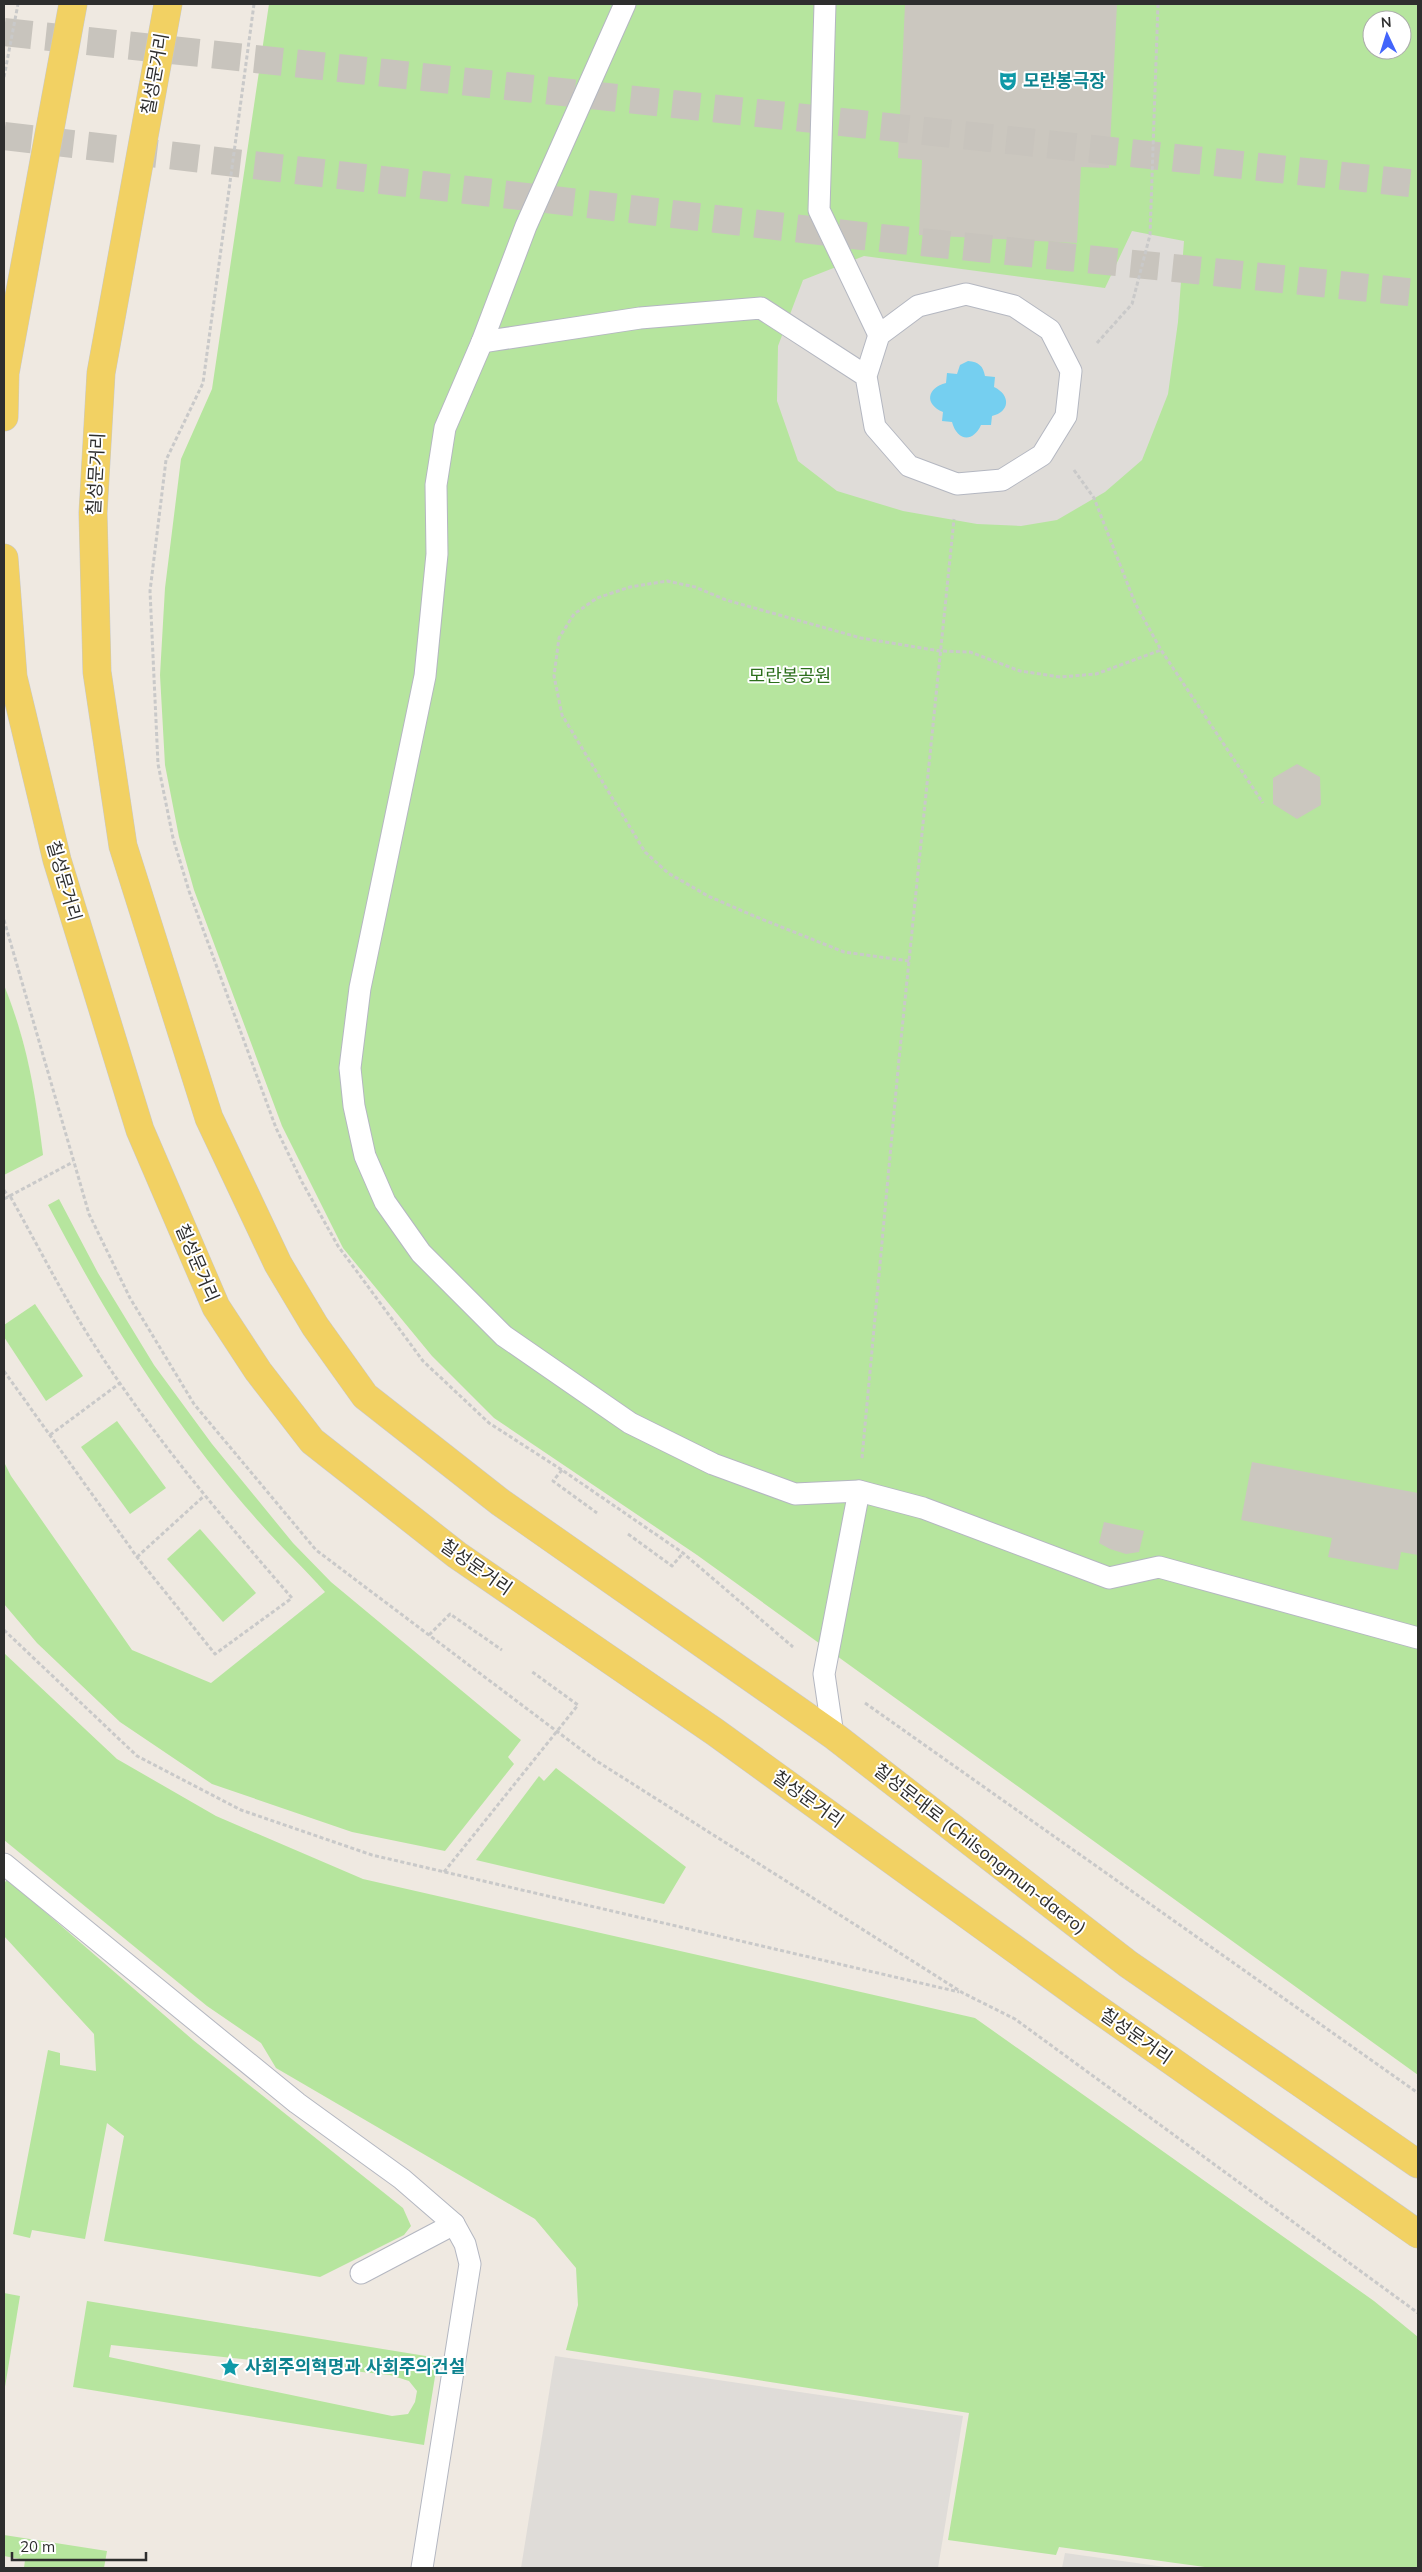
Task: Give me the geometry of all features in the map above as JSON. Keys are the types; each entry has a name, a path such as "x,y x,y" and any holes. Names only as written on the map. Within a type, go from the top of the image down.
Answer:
{"main road":[{"path":"4,418 5,372 73,4"},
{"name":"칠성문거리","path":"168,4 101,372 93,513 97,672 123,846 209,1118 278,1264 315,1326 365,1396 500,1502 833,1735"},
{"name":"칠성문거리","path":"4,558 15,687 57,860 140,1130 216,1307 258,1372 312,1441 457,1555 715,1732 1085,2000 1418,2234"},
{"name":"칠성문대로 (Chilsongmun-daero)","path":"833,1735 1128,1964 1418,2164"}],"lane":[{"path":"625,4 526,226 482,342 445,428 436,485 437,554 425,676 360,988 350,1068 354,1106 364,1156 385,1202 422,1253 504,1336 630,1423 713,1464 795,1494 859,1491 923,1508 1109,1578 1159,1567 1418,1638"},
{"path":"825,4 819,210 879,335"},
{"path":"966,294 1014,306 1050,330 1071,371 1066,416 1042,455 1002,480 957,484 909,466 875,427 866,376 879,335 918,306 966,294"},
{"path":"482,342 640,318 761,308 866,376"},
{"path":"833,1735 824,1674 859,1491"},
{"path":"4,1864 297,2103 402,2180 454,2224 465,2244 470,2264 422,2568"},
{"path":"360,2274 454,2224"}],"path":[{"path":"4,77 18,4"},
{"path":"254,4 203,383 166,460 150,591 158,764 173,838 189,891 276,1128 302,1182 338,1246 423,1362 489,1423 562,1470 683,1553 824,1674 1418,2093"},
{"path":"1071,371 1132,304 1150,235 1158,4"},
{"path":"1052,439 1094,498 1135,604 1161,650 1263,803"},
{"path":"859,1491 908,962 954,521"},
{"path":"908,962 844,952 708,896 668,873 645,852 581,749 562,714 554,676 559,638 574,614 597,598 630,586 668,581 695,587 726,600 862,638 940,652 970,652 1020,671 1060,677 1096,674 1161,650"},
{"path":"4,1199 73,1162"},
{"path":"4,1190 88,1334 120,1383 204,1496 292,1598 215,1654 137,1557 4,1371"},
{"path":"50,1435 120,1383"},
{"path":"562,1470 553,1481 598,1513"},
{"path":"137,1557 204,1496"},
{"path":"628,1534 672,1566 683,1553"},
{"path":"429,1635 450,1614 502,1650"},
{"path":"4,1630 137,1756 241,1810 372,1855 963,1993 1015,2019 1418,2313"},
{"path":"444,1872 578,1705 531,1671"}],"green space":[{"name":"모란봉공원","path":"269,4 1418,4 1418,2075 697,1555 494,1418 432,1356 343,1248 282,1126 194,890 179,837 165,765 160,675 165,588 181,459 212,389"},
{"path":"4,985 25,1049 37,1110 43,1155 4,1175"},
{"path":"59,1199 98,1273 154,1365 212,1444 293,1543 331,1582 521,1740 508,1757 514,1764 445,1851 352,1832 212,1784 120,1722 37,1643 4,1604 4,1462 11,1476 132,1650 211,1683 325,1592 268,1532 229,1487 199,1449 144,1371 94,1289 48,1205"},
{"path":"35,1304 83,1376 46,1401 4,1337 4,1325"},
{"path":"117,1421 166,1488 130,1514 81,1447"},
{"path":"200,1529 256,1593 223,1622 167,1559"},
{"path":"4,1653 117,1759 216,1816 363,1879 975,2018 1374,2301 1418,2337 1418,2568 1212,2568 1059,2547 1056,2555 948,2540 969,2413 566,2350 578,2305 576,2268 535,2219 276,2068 261,2043 207,2006 4,1840"},
{"path":"556,1768 686,1867 664,1904 476,1860 539,1776 544,1781"},
{"path":"7,1879 193,2040 403,2208 411,2226 404,2235 320,2277 104,2241 124,2136 107,2123 85,2239 32,2230 30,2238 13,2234 48,2050 60,2053 60,2065 96,2071 94,2034 4,1936 4,1884"},
{"path":"4,2293 20,2296 4,2393"},
{"path":"87,2301 438,2358 424,2445 73,2387","holes":["111,2345 390,2375 409,2381 417,2391 415,2402 408,2414 392,2416 109,2357"]},
{"path":"4,2535 107,2551 104,2568 24,2568 25,2560 4,2556"}],"shaded area":[{"path":"1132,231 1184,241 1178,322 1168,394 1142,460 1105,492 1057,520 1021,526 977,524 903,511 837,491 798,461 777,401 778,346 803,280 864,256 1105,288"},
{"path":"555,2356 963,2416 938,2568 521,2568"},
{"path":"1065,2553 1172,2568 1062,2568"}],"water":[{"path":"968,361 980,365 985,376 995,377 994,387 1003,394 1006,403 1002,411 992,416 991,425 981,425 974,435 965,437 958,433 952,422 942,421 943,412 933,405 930,396 935,389 946,383 947,373 957,374 960,365"}],"building":[{"name":"모란봉극장","path":"905,4 1117,4 1109,168 1081,167 1077,243 919,235 922,160 898,158"},
{"path":"1297,764 1320,777 1321,805 1297,819 1273,804 1273,778"},
{"path":"1252,1462 1418,1493 1418,1555 1401,1552 1398,1570 1328,1557 1332,1538 1241,1520"},
{"path":"1104,1522 1144,1531 1139,1552 1126,1554 1099,1543"}],"tunnel":[{"path":"4,32 1418,184"},
{"path":"4,136 862,236 1418,293"}],"place":[{"name":"모란봉극장","path":"1008,81"},
{"name":"사회주의혁명과 사회주의건설","path":"230,2367"}]}
